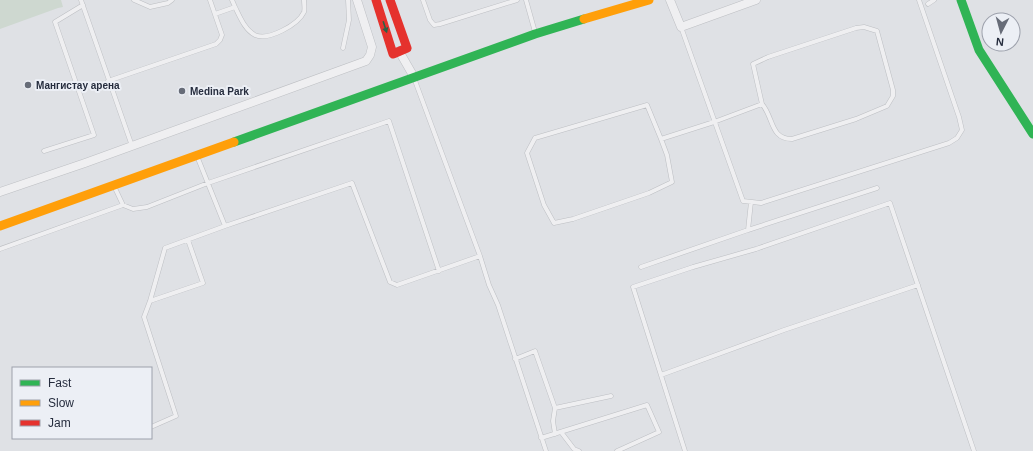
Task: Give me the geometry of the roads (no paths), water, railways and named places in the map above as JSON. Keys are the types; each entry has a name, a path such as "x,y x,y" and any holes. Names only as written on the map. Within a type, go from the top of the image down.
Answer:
{"street":[{"path":"0,192 85,164 366,61 370,55 372,47 357,0"},
{"path":"376,0 394,54 407,48 390,0"},
{"path":"0,226 535,34 649,0"},
{"path":"670,0 681,27 756,0"},
{"path":"961,0 979,50 1033,134"},
{"path":"399,51 414,77"}],"lane":[{"path":"134,0 150,7 168,3 172,0"},
{"path":"108,81 216,44 222,35 210,0"},
{"path":"232,0 243,22 250,31 260,37 273,35 296,23 304,12 304,0"},
{"path":"343,48 349,20 348,0"},
{"path":"423,0 430,20 434,24 440,24 517,0"},
{"path":"526,0 535,34"},
{"path":"681,27 743,201 761,203 949,143 957,138 962,130 959,118 919,0"},
{"path":"928,4 934,0"},
{"path":"44,151 94,135 55,22 82,2 108,81 132,146"},
{"path":"215,14 235,7"},
{"path":"864,27 877,31 893,90 893,96 887,106 856,119 792,139 784,139 776,133 766,109 762,104 753,64 768,57 856,28 864,27"},
{"path":"414,77 480,256 489,285 498,305 546,451"},
{"path":"661,139 714,122 762,104"},
{"path":"648,105 661,139 668,155 672,182 649,193 573,219 554,223 544,205 527,154 535,138 648,105"},
{"path":"0,249 123,205 133,209 147,207 208,183 389,121 439,270"},
{"path":"197,156 225,226"},
{"path":"152,427 176,416 144,316 150,301 165,248 352,183 390,282 397,285 480,256"},
{"path":"114,185 123,205"},
{"path":"641,267 877,188"},
{"path":"748,230 751,202"},
{"path":"684,451 633,287 693,267 756,249 890,203 974,451"},
{"path":"150,301 203,283 188,240"},
{"path":"661,375 784,330 918,285"},
{"path":"515,359 535,351 555,408 553,421 555,434"},
{"path":"555,408 611,396"},
{"path":"541,438 647,405 659,432 617,451"},
{"path":"561,432 574,448 579,451"}],"place":[{"name":"Мангистау арена","path":"28,85"},
{"name":"Medina Park","path":"182,91"}]}
